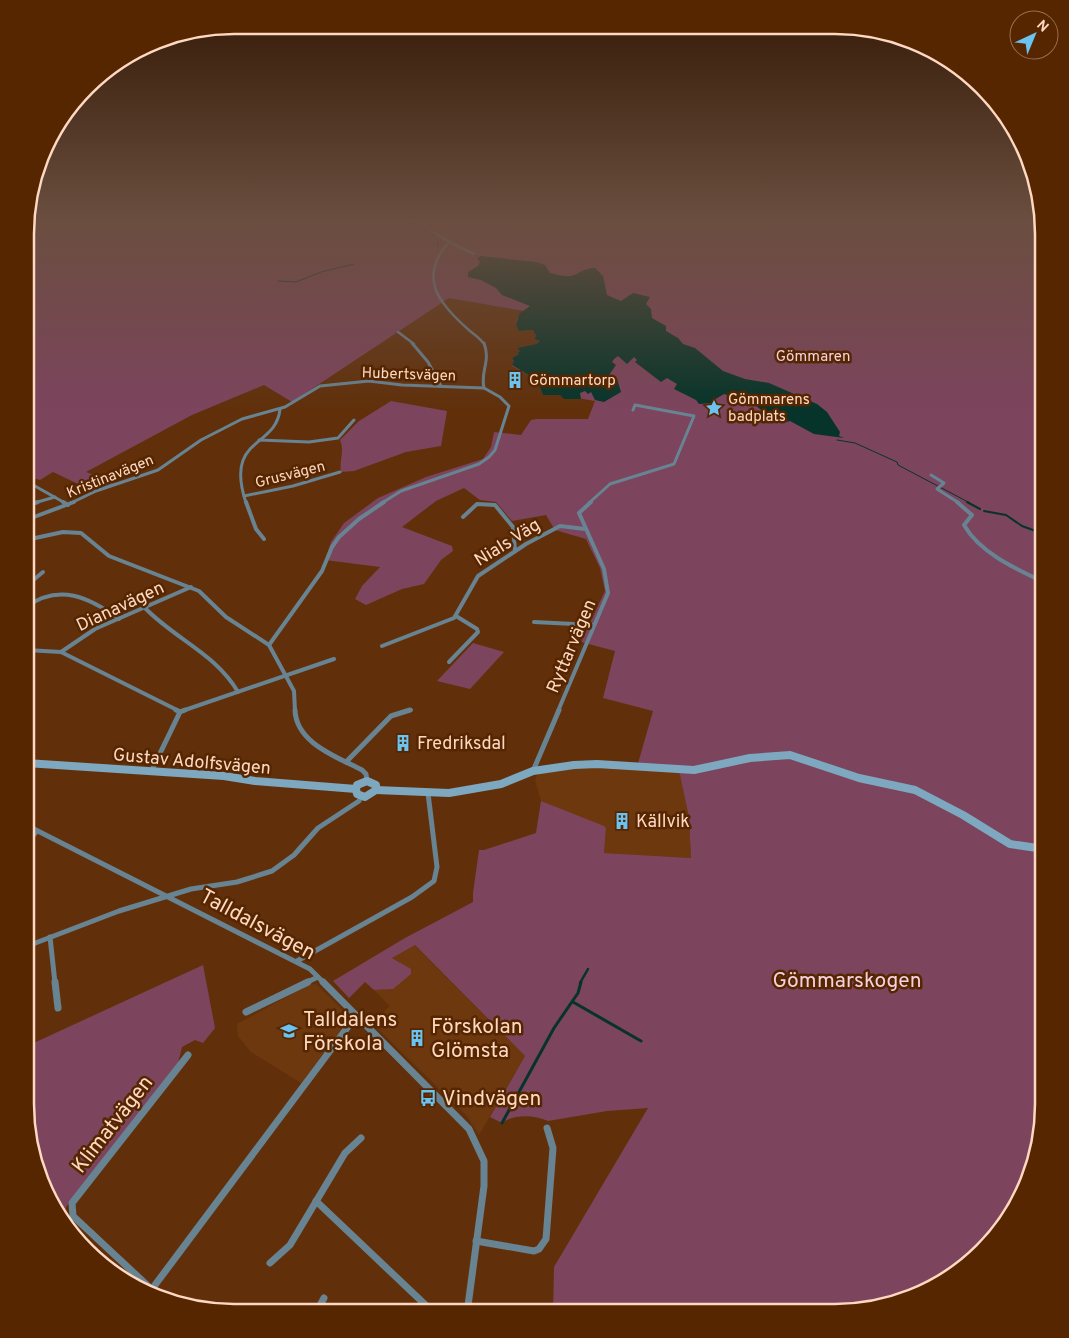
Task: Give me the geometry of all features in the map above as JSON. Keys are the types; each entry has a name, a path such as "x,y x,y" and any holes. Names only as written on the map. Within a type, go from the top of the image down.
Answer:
{"street":[{"path":"269,645 275,640 322,571 332,547 359,519 401,491 479,464 495,450 509,408 503,399 484,388 482,379 489,361 484,343 446,308 435,284"},
{"path":"398,332 416,345 433,367 441,386"},
{"name":"Hubertsvägen","path":"280,409 315,388 324,385 369,381 484,388"},
{"name":"Ryttarvägen","path":"533,771 569,690 571,679 608,589 604,569 579,513 612,483 671,466 676,462 694,417 692,414 636,405 633,410"},
{"path":"264,539 259,533 241,485 243,462 247,453 276,421 280,409"},
{"name":"Kristinavägen","path":"34,517 68,505 90,494 161,469 188,448 239,421 280,409"},
{"path":"259,440 299,442 334,439 341,436 354,420"},
{"name":"Grusvägen","path":"244,496 293,486 340,472"},
{"path":"931,475 944,483 938,488 967,509 972,516 964,526 970,533 1000,559 1035,577"},
{"path":"34,485 68,505"},
{"path":"34,504 55,497"},
{"path":"463,517 477,504 495,505 513,527 515,551"},
{"name":"Nials Väg","path":"456,616 478,576 515,551 558,527 574,526 585,529"},
{"path":"34,538 63,532 81,533 90,538 109,556 191,587 209,599 226,617 269,645 295,695 295,719 298,728 323,750 362,770 366,774 367,781"},
{"path":"34,580 38,574 44,572"},
{"name":"Dianavägen","path":"61,652 96,629 191,587"},
{"path":"34,601 51,594 90,600 119,618"},
{"path":"145,608 155,619 216,664 238,692"},
{"path":"382,646 446,622 456,616 477,629 478,632 449,662"},
{"path":"534,622 540,624 568,622 594,625"},
{"path":"34,650 61,652 180,712"},
{"path":"151,772 180,712 334,659"},
{"path":"346,762 391,716 410,710"},
{"path":"376,790 428,793 474,790 501,784 533,771 597,764 694,770 750,758 790,756 815,762 859,778 915,790 973,820 1010,844 1035,849"},
{"name":"Gustav Adolfsvägen","path":"34,764 224,776 254,781 356,788"},
{"path":"34,943 109,914 200,887 243,881 272,871 294,855 318,828 353,806 361,797 372,795 376,790 376,785 367,781 358,785 356,788 357,794 361,797"},
{"path":"297,961 412,897 434,881 438,867 428,793"},
{"name":"Talldalsvägen","path":"34,829 297,961 318,977 469,1129 481,1151 484,1169 468,1304"},
{"path":"34,835 37,831"},
{"path":"50,937 58,1008"},
{"path":"246,1012 318,977"},
{"path":"153,1287 356,1016"},
{"name":"Klimatvägen","path":"148,1285 73,1216 72,1203 188,1055"},
{"path":"476,1241 534,1251 543,1245 546,1239 553,1148 547,1128"},
{"path":"270,1263 290,1245 345,1153 361,1138"},
{"path":"316,1201 425,1304"},
{"path":"321,1304 324,1298"}],"shaded area":[{"path":"597,766 679,771 689,817 691,858 604,853 606,829 541,801 535,780 538,774"},
{"path":"414,945 525,1056 479,1135 467,1116 372,1023 390,1006 374,990 383,990 400,962 392,958"},
{"name":"Talldalens Förskola","path":"316,984 349,1016 345,1025 301,1083 251,1052 238,1036 237,1024 309,985"}],"green space":[{"name":"Gömmarskogen","path":"34,284 1035,284 1035,1117 1034,1130 1025,1168 1015,1193 994,1226 967,1255 924,1284 899,1294 861,1303 553,1304 554,1267 648,1108 607,1111 548,1121 530,1117 518,1117 502,1123 490,1117 525,1056 415,945 392,958 411,969 411,974 393,989 374,990 365,982 349,998 333,981 405,938 473,902 479,850 536,833 541,801 604,826 606,828 604,853 691,858 689,817 679,771 637,767 653,711 603,698 615,651 581,642 605,591 600,568 586,539 555,530 546,515 512,521 496,502 480,500 464,488 436,501 402,527 452,546 453,551 441,560 424,584 402,589 366,605 355,599 362,586 380,567 325,560 331,542 344,523 378,498 426,477 483,459 491,447 494,432 521,435 531,420 537,419 588,419 595,401 560,395 543,395 537,380 512,366 514,361 512,358 519,354 517,353 520,351 517,348 536,344 540,341 534,339 536,336 533,330 520,331 518,329 517,320 524,311 449,298 292,402 264,385 192,415 86,472 117,483 93,491 53,472 40,480 34,478"},
{"path":"391,401 447,411 441,446 406,452 354,471 341,472 342,448 340,440 359,421"},
{"path":"473,643 504,652 470,689 437,681"},
{"path":"203,965 215,1028 203,1043 195,1040 182,1047 178,1063 66,1207 65,1211 54,1193 44,1168 35,1130 34,1043"}],"water":[{"name":"Gömmaren","path":"489,284 605,284 607,295 621,301 633,293 650,297 646,304 651,309 652,318 666,326 666,331 678,338 683,344 695,348 723,371 745,379 769,383 817,404 827,412 840,432 839,436 844,438 814,434 790,421 782,423 770,417 754,404 724,394 714,400 713,403 699,404 696,400 674,389 677,384 667,378 661,382 635,362 637,360 634,357 627,364 618,356 612,362 616,365 609,375 617,379 621,392 604,402 595,400 591,392 588,394 585,391 580,393 581,399 564,399 560,395 543,395 537,380 512,365 514,361 512,358 519,354 517,353 520,351 517,348 536,344 540,341 534,339 536,336 533,330 519,331 516,325 519,314 530,306 502,295 496,288"}],"waterway":[{"path":"837,440 855,443 897,462 898,465 970,503"},
{"path":"967,502 980,509"},
{"path":"984,511 1006,515 1022,526 1035,531"},
{"path":"580,983 588,969"},
{"path":"502,1123 554,1028 578,993 581,982"},
{"path":"573,1002 641,1041"}],"place":[{"name":"Gömmartorp","path":"515,380"},
{"name":"Gömmarens badplats","path":"714,408"},
{"name":"Fredriksdal","path":"403,743"},
{"name":"Källvik","path":"622,821"},
{"name":"Talldalens Förskola","path":"289,1031"},
{"name":"Förskolan Glömsta","path":"417,1038"},
{"name":"Vindvägen","path":"428,1098"}]}
